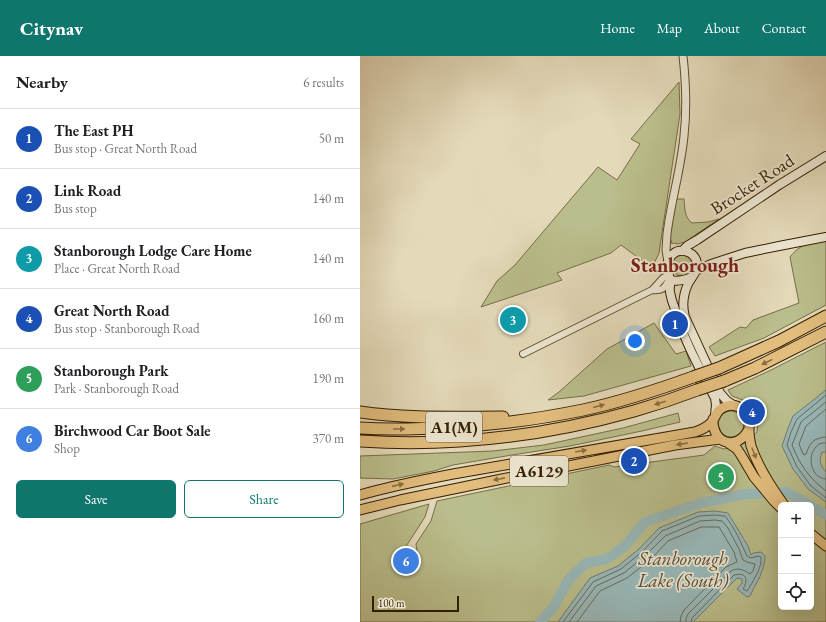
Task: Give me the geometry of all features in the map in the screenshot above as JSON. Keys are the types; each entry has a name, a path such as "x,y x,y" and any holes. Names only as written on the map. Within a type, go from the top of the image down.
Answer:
{"highway":[{"name":"A1(M)","path":"360,428 422,429 496,424 584,410 719,368 779,341 826,316"},
{"name":"A1(M)","path":"360,442 412,443 475,440 541,432 587,423 661,403 724,380 755,368 826,332"},
{"name":"A1(M)","path":"360,412 400,416 438,417 548,416"},
{"name":"A1(M)","path":"360,446 384,443"}],"main road":[{"name":"Brocket Road","path":"680,251 779,185 826,156"},
{"path":"669,278 678,281 684,280 711,264 746,253 826,236"},
{"path":"697,240 694,245 697,263 683,299 683,310 685,317 720,392 727,401 740,408 747,414 750,423 749,429 754,455 779,502"},
{"path":"711,264 695,257 688,251 680,251 673,254 668,262 670,290 678,320 692,353 715,398 716,405 713,426 715,433 736,449 754,477 779,502"},
{"path":"714,417 718,411 726,406 735,406"},
{"name":"A6129","path":"360,495 388,487 448,475 695,432 706,428 714,417"},
{"path":"724,440 732,442 739,440 746,435 749,429"},
{"name":"A6129","path":"360,510 400,500 675,445 724,440"},
{"path":"814,536 826,546"}],"street":[{"path":"668,262 666,250 668,224 684,137 686,115 683,56"},
{"path":"667,241 671,247 680,251"},
{"path":"523,354 652,290 660,290 665,287 669,278"}],"green space":[{"path":"679,82 680,114 659,253 652,268 621,245 611,253 557,273 562,280 481,307 497,281 515,265 598,167 617,180 640,144 631,139"},
{"path":"676,199 684,199 686,215 692,223 708,222 719,219 685,242 672,244 670,237"},
{"path":"826,241 826,305 764,338 715,356 709,347 740,327 746,328 753,320 799,303 790,257 794,252 806,244"},
{"path":"682,254 690,257 693,265 690,273 682,276 674,273 671,265 674,257"},
{"path":"654,323 676,354 686,351 691,366 584,396 548,400 607,349"},
{"path":"826,342 826,622 360,622 360,524 429,504 425,517 403,551 405,553 417,551 416,544 431,521 437,501 609,465 614,467 704,455 715,446 724,449 739,446 757,432 758,419 755,411 748,402 732,396 728,390"},
{"path":"731,411 740,415 744,424 740,433 731,437 722,433 718,424 722,415"},
{"path":"678,413 680,422 570,446 453,465 434,471 393,479 360,478 360,456 493,451 544,445 623,428"}],"water":[{"path":"826,390 826,452 822,452 820,460 822,467 826,472 826,502 808,489 793,469 782,446 793,416"},
{"name":"Stanborough Lake (South)","path":"715,511 728,513 748,546 751,555 753,553 761,552 765,556 762,572 750,596 747,597 737,589 742,583 742,579 737,578 693,622 558,622 590,578 618,566 640,548 659,528 698,512"}],"waterway":[{"path":"540,622 553,608 569,579 586,563 607,559 625,546 645,522 701,503 746,494 787,492 805,502"},
{"path":"814,508 826,515"}],"place":[{"name":"Stanborough Lodge Care Home","path":"513,320"},
{"name":"The East PH","path":"675,324"},
{"name":"Great North Road","path":"752,412"},
{"name":"Link Road","path":"634,461"},
{"name":"Stanborough Park","path":"721,477"},
{"name":"Birchwood Car Boot Sale","path":"406,561"}],"district":[{"name":"Stanborough","path":"685,265"}]}
